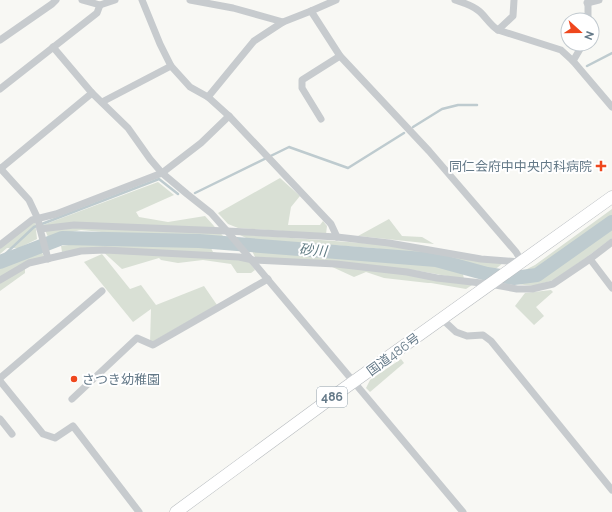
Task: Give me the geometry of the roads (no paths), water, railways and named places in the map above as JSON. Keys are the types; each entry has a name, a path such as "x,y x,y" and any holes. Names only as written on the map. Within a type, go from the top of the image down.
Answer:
{"highway":[{"name":"国道486号","path":"176,512 188,508 353,382 612,197"}],"street":[{"path":"0,40 56,0"},
{"path":"82,0 100,6 115,0"},
{"path":"142,0 160,44 171,66 190,87 208,98 229,116 331,224 338,237"},
{"path":"190,0 232,8 283,22"},
{"path":"208,98 254,41 283,22 336,0"},
{"path":"455,0 468,4 480,11 492,26 498,30 561,50 573,61 612,107"},
{"path":"498,30 513,16 514,0"},
{"path":"588,12 587,2 599,0"},
{"path":"0,90 97,13 100,6"},
{"path":"40,230 74,224 338,237 389,243 518,265 516,252 429,151 340,56 310,12"},
{"path":"53,47 92,93 128,128 162,173 211,213 227,231 463,512"},
{"path":"573,61 578,52"},
{"path":"321,119 302,88 302,80 340,56"},
{"path":"102,102 171,66"},
{"path":"48,259 38,219 29,200 0,168 92,93"},
{"path":"0,245 32,220 56,214 162,173 201,143 229,116"},
{"path":"0,280 29,263 81,251 105,250 336,264 407,272 437,278 490,284 517,289 532,289 553,284 612,242"},
{"path":"590,259 612,288"},
{"path":"72,399 137,338 153,345 268,279"},
{"path":"102,291 0,380 43,434 55,438 73,426 139,512"},
{"path":"442,319 456,332 467,336 483,335 491,341 612,490"},
{"path":"0,419 12,434"}],"waterway":[{"path":"587,66 612,53"},
{"path":"413,127 442,109 458,105 477,105"},
{"path":"195,193 289,147 348,168 404,133"},
{"path":"0,259 34,227 159,179 178,194"},
{"name":"砂川","path":"0,262 62,238 199,241 436,260 487,274 514,278 537,275 612,222"}],"place":[{"name":"同仁会府中中央内科病院","path":"601,166"},
{"name":"さつき幼稚園","path":"74,379"}]}
